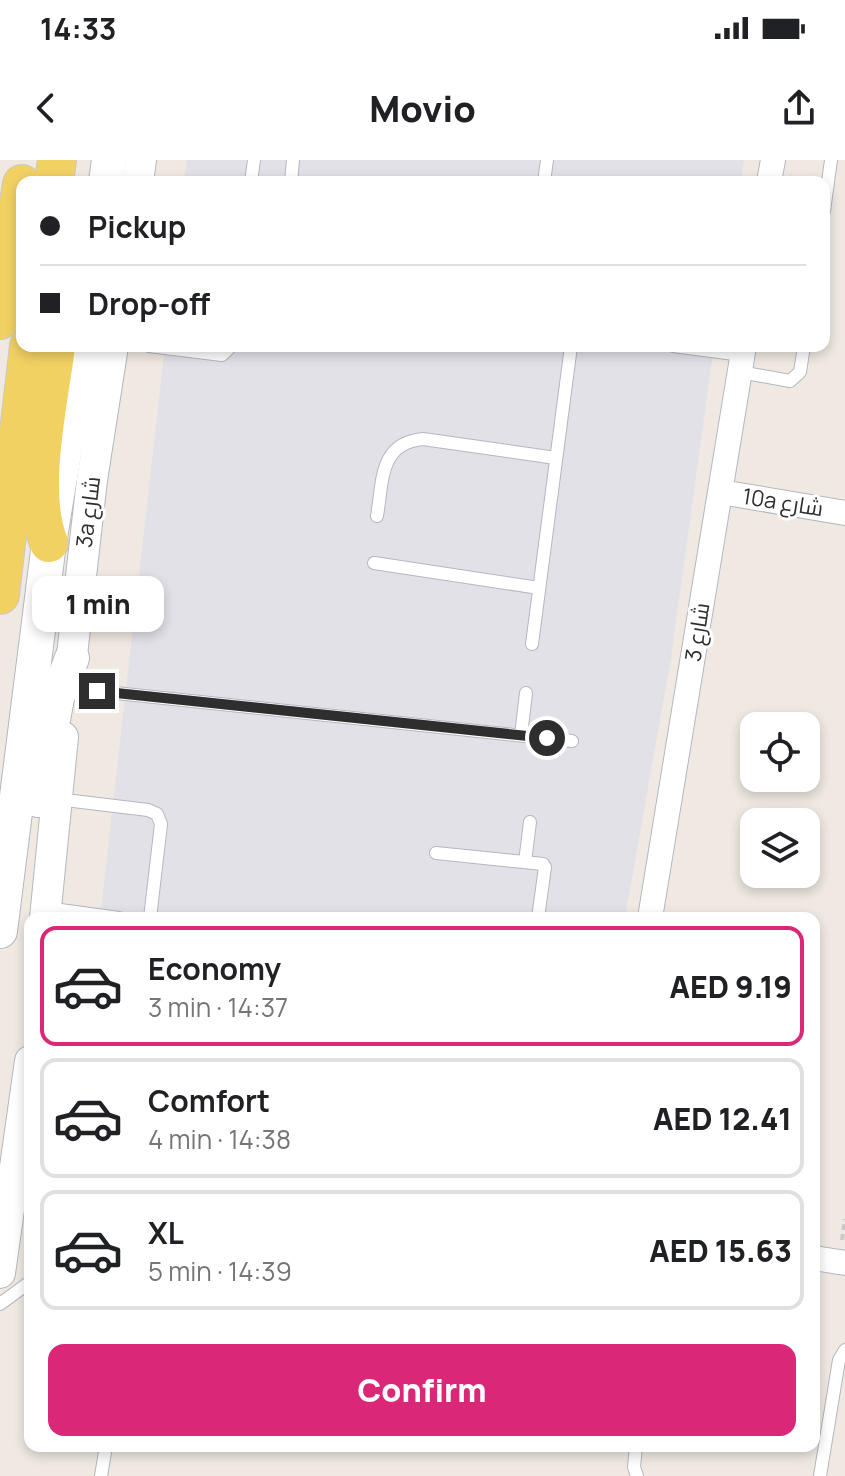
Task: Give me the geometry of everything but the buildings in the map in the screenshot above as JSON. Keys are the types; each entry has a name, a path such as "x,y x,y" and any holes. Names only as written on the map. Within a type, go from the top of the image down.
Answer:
{"main road":[{"path":"0,320 16,220"},
{"path":"0,595 28,352"},
{"path":"49,543 41,519 38,494 55,352"},
{"path":"0,931 49,543 81,352"},
{"path":"11,847 27,832 35,812 57,698 70,673"}],"street":[{"name":"3a شارع","path":"45,912 90,494 112,352"},
{"name":"شارع 3","path":"651,912 742,358"},
{"name":"10a شارع","path":"721,492 845,513"},
{"path":"0,1273 19,1191 24,1139"},
{"path":"820,1259 845,1263"}],"lane":[{"path":"195,352 218,355 228,352"},
{"path":"532,644 570,352"},
{"path":"708,352 742,358 790,381 800,372 803,352"},
{"path":"377,516 385,466 390,454 410,440 423,439 556,458"},
{"path":"374,563 539,588"},
{"path":"70,673 572,741"},
{"path":"521,735 526,693"},
{"path":"57,799 148,810 157,814 161,824 151,912"},
{"path":"525,862 530,822"},
{"path":"436,853 543,864 539,912"},
{"path":"0,1304 24,1286"},
{"path":"820,1476 839,1360 845,1350"},
{"path":"101,1476 105,1452"},
{"path":"635,1452 634,1467 637,1476"}],"shaded area":[{"path":"187,160 744,160 742,176 185,176"},
{"path":"164,352 713,352 671,658 626,912 101,912"}],"route":[{"path":"97,691 547,738"}]}
